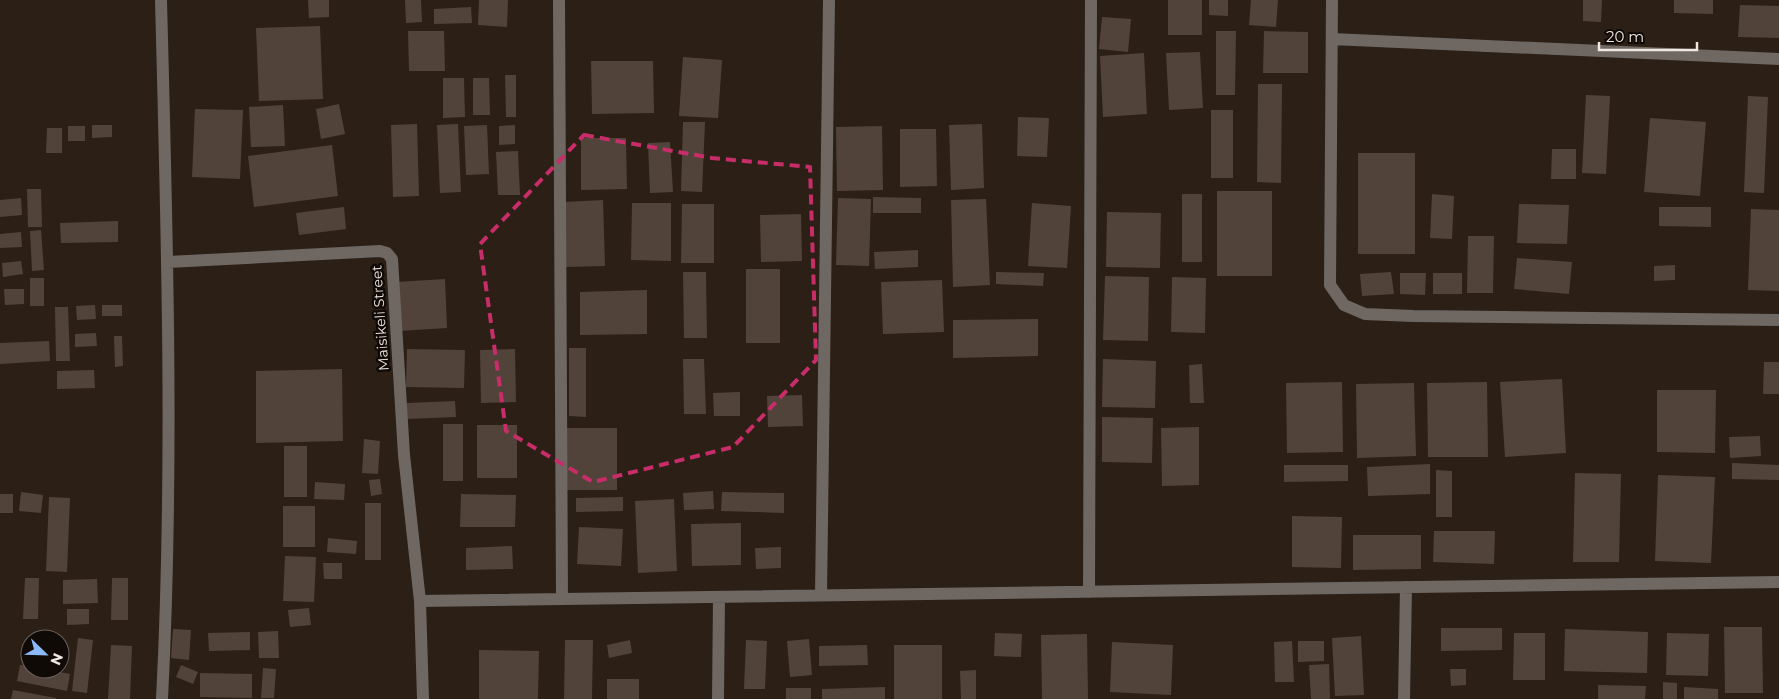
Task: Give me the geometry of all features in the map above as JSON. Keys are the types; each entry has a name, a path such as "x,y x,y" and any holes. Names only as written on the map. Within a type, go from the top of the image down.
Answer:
{"street":[{"path":"161,0 168,262 167,600 162,699"},
{"path":"559,0 562,598"},
{"path":"821,595 828,0"},
{"path":"1089,592 1091,0"},
{"path":"1332,0 1330,285 1344,305 1365,314 1413,316 1779,320"},
{"path":"1332,39 1779,59"},
{"name":"Maisikeli Street","path":"168,262 380,251 387,253 392,259 404,455 420,601"},
{"path":"423,699 420,601 1779,582"},
{"path":"1404,699 1406,588"},
{"path":"718,699 719,597"}],"highlighted area":[{"path":"584,135 712,158 810,167 816,360 733,447 593,482 506,431 480,244"}],"building":[{"path":"308,0 329,0 329,17 309,18"},
{"path":"405,0 421,0 422,22 406,23"},
{"path":"479,0 508,0 507,27 478,25"},
{"path":"1168,0 1202,0 1202,35 1168,35"},
{"path":"1209,0 1228,0 1228,16 1209,15"},
{"path":"1251,0 1278,0 1276,27 1249,25"},
{"path":"1583,0 1602,0 1601,22 1583,21"},
{"path":"1674,0 1713,0 1713,14 1674,13"},
{"path":"1740,5 1779,6 1779,38 1738,37"},
{"path":"471,7 472,23 434,24 434,9"},
{"path":"1102,17 1131,19 1128,52 1099,49"},
{"path":"320,26 323,99 259,101 256,28"},
{"path":"408,31 444,31 445,71 409,71"},
{"path":"1216,31 1236,31 1235,95 1216,95"},
{"path":"1264,31 1308,32 1308,73 1263,73"},
{"path":"1200,52 1203,108 1169,110 1166,53"},
{"path":"1144,53 1147,114 1103,117 1100,56"},
{"path":"683,57 722,60 718,118 679,116"},
{"path":"591,61 653,61 654,113 592,114"},
{"path":"505,75 516,75 516,117 506,117"},
{"path":"443,78 464,78 465,117 443,118"},
{"path":"473,78 489,78 490,115 473,115"},
{"path":"1258,84 1282,84 1281,183 1257,182"},
{"path":"1586,95 1610,96 1606,174 1582,173"},
{"path":"1748,96 1768,97 1764,193 1744,192"},
{"path":"339,104 345,134 321,139 316,109"},
{"path":"283,105 285,146 251,147 249,107"},
{"path":"195,109 243,110 240,179 192,177"},
{"path":"1211,110 1233,110 1233,178 1211,178"},
{"path":"1018,117 1049,118 1047,157 1017,156"},
{"path":"1650,118 1706,122 1700,196 1644,192"},
{"path":"683,122 705,122 702,192 681,191"},
{"path":"417,124 419,196 393,197 391,125"},
{"path":"458,124 461,192 440,193 437,125"},
{"path":"982,124 984,188 951,190 949,125"},
{"path":"92,125 112,125 112,137 92,138"},
{"path":"487,125 489,174 466,175 464,126"},
{"path":"515,125 515,144 499,145 499,126"},
{"path":"68,126 85,126 85,141 68,141"},
{"path":"882,126 883,190 837,191 836,127"},
{"path":"47,128 62,128 62,153 46,153"},
{"path":"900,129 936,129 937,186 900,187"},
{"path":"581,138 626,138 627,189 581,190"},
{"path":"670,142 673,192 650,193 648,143"},
{"path":"332,145 338,196 254,207 248,156"},
{"path":"1552,149 1576,149 1576,179 1551,179"},
{"path":"518,151 520,195 498,195 496,152"},
{"path":"1358,153 1415,153 1415,254 1358,254"},
{"path":"27,189 41,189 42,227 28,227"},
{"path":"1217,191 1272,191 1272,276 1217,276"},
{"path":"1182,194 1202,194 1202,262 1182,262"},
{"path":"1432,194 1454,196 1452,239 1430,238"},
{"path":"873,197 921,198 921,213 873,213"},
{"path":"21,198 22,215 0,217 0,200"},
{"path":"838,198 871,199 869,266 836,265"},
{"path":"986,199 990,285 953,287 951,200"},
{"path":"603,200 605,266 566,267 564,202"},
{"path":"632,203 671,203 671,261 631,260"},
{"path":"1032,203 1071,206 1067,268 1028,266"},
{"path":"682,204 714,204 714,263 681,263"},
{"path":"1519,204 1569,205 1567,244 1517,243"},
{"path":"344,207 346,229 299,235 296,213"},
{"path":"1659,207 1711,207 1711,227 1659,226"},
{"path":"1751,209 1779,210 1779,291 1748,290"},
{"path":"1107,212 1161,213 1160,268 1106,267"},
{"path":"801,214 802,261 761,262 760,215"},
{"path":"118,221 118,242 61,243 60,223"},
{"path":"41,230 44,270 32,271 30,231"},
{"path":"21,232 22,247 0,248 0,234"},
{"path":"1468,236 1494,236 1493,293 1467,293"},
{"path":"918,250 918,267 875,269 874,252"},
{"path":"1517,258 1572,262 1569,294 1514,289"},
{"path":"21,261 23,274 3,277 2,263"},
{"path":"1675,265 1675,280 1654,281 1654,266"},
{"path":"746,269 780,269 780,343 746,343"},
{"path":"683,272 706,272 707,338 684,338"},
{"path":"996,272 1044,273 1043,286 996,284"},
{"path":"1391,272 1394,294 1362,296 1360,274"},
{"path":"1400,273 1426,273 1425,295 1400,294"},
{"path":"1433,273 1462,273 1462,294 1433,294"},
{"path":"1105,276 1149,277 1148,341 1103,340"},
{"path":"1172,277 1206,278 1205,333 1171,332"},
{"path":"30,278 44,278 44,306 30,306"},
{"path":"445,279 447,328 399,331 396,282"},
{"path":"942,280 944,332 883,334 881,282"},
{"path":"4,289 24,289 24,304 5,305"},
{"path":"647,290 647,334 580,335 580,292"},
{"path":"95,305 96,319 77,320 76,306"},
{"path":"102,305 122,305 122,316 102,316"},
{"path":"55,307 68,307 70,361 56,361"},
{"path":"1038,319 1038,356 953,358 953,320"},
{"path":"96,333 97,346 75,347 75,334"},
{"path":"114,336 122,336 123,366 115,367"},
{"path":"49,341 50,361 0,364 0,343"},
{"path":"569,348 586,348 586,417 569,416"},
{"path":"407,349 465,350 464,388 406,387"},
{"path":"515,349 516,402 481,403 480,350"},
{"path":"683,359 704,359 706,414 684,414"},
{"path":"1103,359 1156,361 1155,408 1102,407"},
{"path":"1764,362 1779,362 1779,394 1763,394"},
{"path":"1202,364 1204,403 1190,403 1189,365"},
{"path":"342,369 343,441 256,443 256,371"},
{"path":"94,370 95,388 57,389 57,371"},
{"path":"1562,379 1566,453 1505,457 1500,382"},
{"path":"1342,382 1343,452 1287,453 1286,383"},
{"path":"1487,382 1488,457 1428,457 1427,383"},
{"path":"1414,383 1416,456 1357,458 1356,384"},
{"path":"1657,390 1716,390 1715,453 1657,452"},
{"path":"740,392 740,416 714,416 713,393"},
{"path":"802,395 803,426 768,427 767,396"},
{"path":"455,401 456,417 407,419 407,403"},
{"path":"1102,417 1153,418 1152,463 1102,462"},
{"path":"443,424 463,424 463,481 443,481"},
{"path":"477,425 517,425 517,478 477,478"},
{"path":"1199,427 1199,485 1162,486 1161,428"},
{"path":"562,428 617,428 617,490 562,490"},
{"path":"1760,436 1761,456 1730,458 1729,437"},
{"path":"364,439 380,441 378,474 362,473"},
{"path":"284,446 307,446 307,497 284,497"},
{"path":"1732,463 1779,465 1779,480 1732,479"},
{"path":"1430,464 1430,494 1368,496 1367,467"},
{"path":"1284,465 1348,465 1348,481 1284,482"},
{"path":"1436,470 1452,471 1452,517 1436,517"},
{"path":"1575,473 1621,474 1619,562 1573,562"},
{"path":"1658,475 1715,477 1711,563 1655,561"},
{"path":"380,479 382,494 371,496 369,480"},
{"path":"315,482 345,484 344,500 314,499"},
{"path":"713,491 714,509 684,510 683,493"},
{"path":"21,492 43,495 41,513 19,511"},
{"path":"722,492 784,493 784,513 721,511"},
{"path":"0,494 13,494 13,513 0,513"},
{"path":"461,494 516,495 515,527 460,527"},
{"path":"49,497 70,498 67,572 46,571"},
{"path":"623,497 623,511 576,512 576,498"},
{"path":"674,499 677,571 638,573 635,501"},
{"path":"365,503 381,503 381,560 365,560"},
{"path":"283,506 315,506 315,547 283,547"},
{"path":"1292,516 1342,517 1341,568 1292,567"},
{"path":"741,523 741,565 692,566 691,524"},
{"path":"579,527 623,529 621,566 577,564"},
{"path":"1434,531 1495,531 1494,564 1433,562"},
{"path":"1353,535 1421,535 1421,569 1353,570"},
{"path":"328,538 357,541 356,554 327,552"},
{"path":"512,546 513,569 466,570 466,548"},
{"path":"781,547 781,568 756,569 755,548"},
{"path":"285,556 316,557 314,602 283,601"},
{"path":"323,563 342,563 342,579 324,579"},
{"path":"25,578 39,578 38,619 23,619"},
{"path":"112,578 128,578 128,620 111,620"},
{"path":"97,579 98,603 63,604 63,580"},
{"path":"309,608 311,625 290,627 288,610"},
{"path":"67,609 89,609 89,624 67,625"},
{"path":"1724,627 1762,627 1763,693 1725,693"},
{"path":"1441,628 1502,628 1502,650 1441,651"},
{"path":"173,629 191,630 189,660 171,658"},
{"path":"1565,629 1648,632 1647,673 1564,671"},
{"path":"278,631 279,658 259,658 258,632"},
{"path":"250,632 250,650 209,651 208,633"},
{"path":"995,633 1022,634 1021,657 994,656"},
{"path":"1514,633 1545,633 1545,680 1513,680"},
{"path":"1667,633 1709,634 1708,676 1666,675"},
{"path":"1087,634 1088,699 1042,699 1041,635"},
{"path":"1361,636 1364,695 1335,696 1332,638"},
{"path":"78,638 93,640 87,693 72,691"},
{"path":"809,639 812,675 790,677 787,641"},
{"path":"565,640 593,640 592,699 564,699"},
{"path":"630,640 632,653 609,658 607,645"},
{"path":"746,640 767,641 765,689 744,689"},
{"path":"1292,641 1294,682 1275,682 1274,642"},
{"path":"1298,641 1324,641 1324,661 1298,662"},
{"path":"1112,642 1173,645 1171,695 1110,692"},
{"path":"111,645 132,646 130,699 108,699"},
{"path":"867,645 868,665 819,666 819,646"},
{"path":"894,645 942,645 942,699 894,699"},
{"path":"479,650 539,651 538,699 479,699"},
{"path":"1329,664 1330,699 1311,699 1309,665"},
{"path":"20,665 20,679 69,679 67,691 17,681"},
{"path":"181,665 198,672 193,684 176,677"},
{"path":"263,668 276,669 274,698 261,698"},
{"path":"1450,669 1466,669 1466,685 1451,686"},
{"path":"976,670 976,699 961,699 960,671"},
{"path":"200,673 252,674 252,698 200,697"},
{"path":"607,679 639,679 639,699 607,699"},
{"path":"1663,682 1677,683 1677,699 1663,699"},
{"path":"1598,685 1646,686 1645,699 1598,699"},
{"path":"885,687 885,699 822,699 822,689"},
{"path":"1684,687 1718,689 1718,699 1684,699"},
{"path":"786,688 811,688 811,699 786,699"},
{"path":"13,690 56,698 56,699 11,699"}]}
